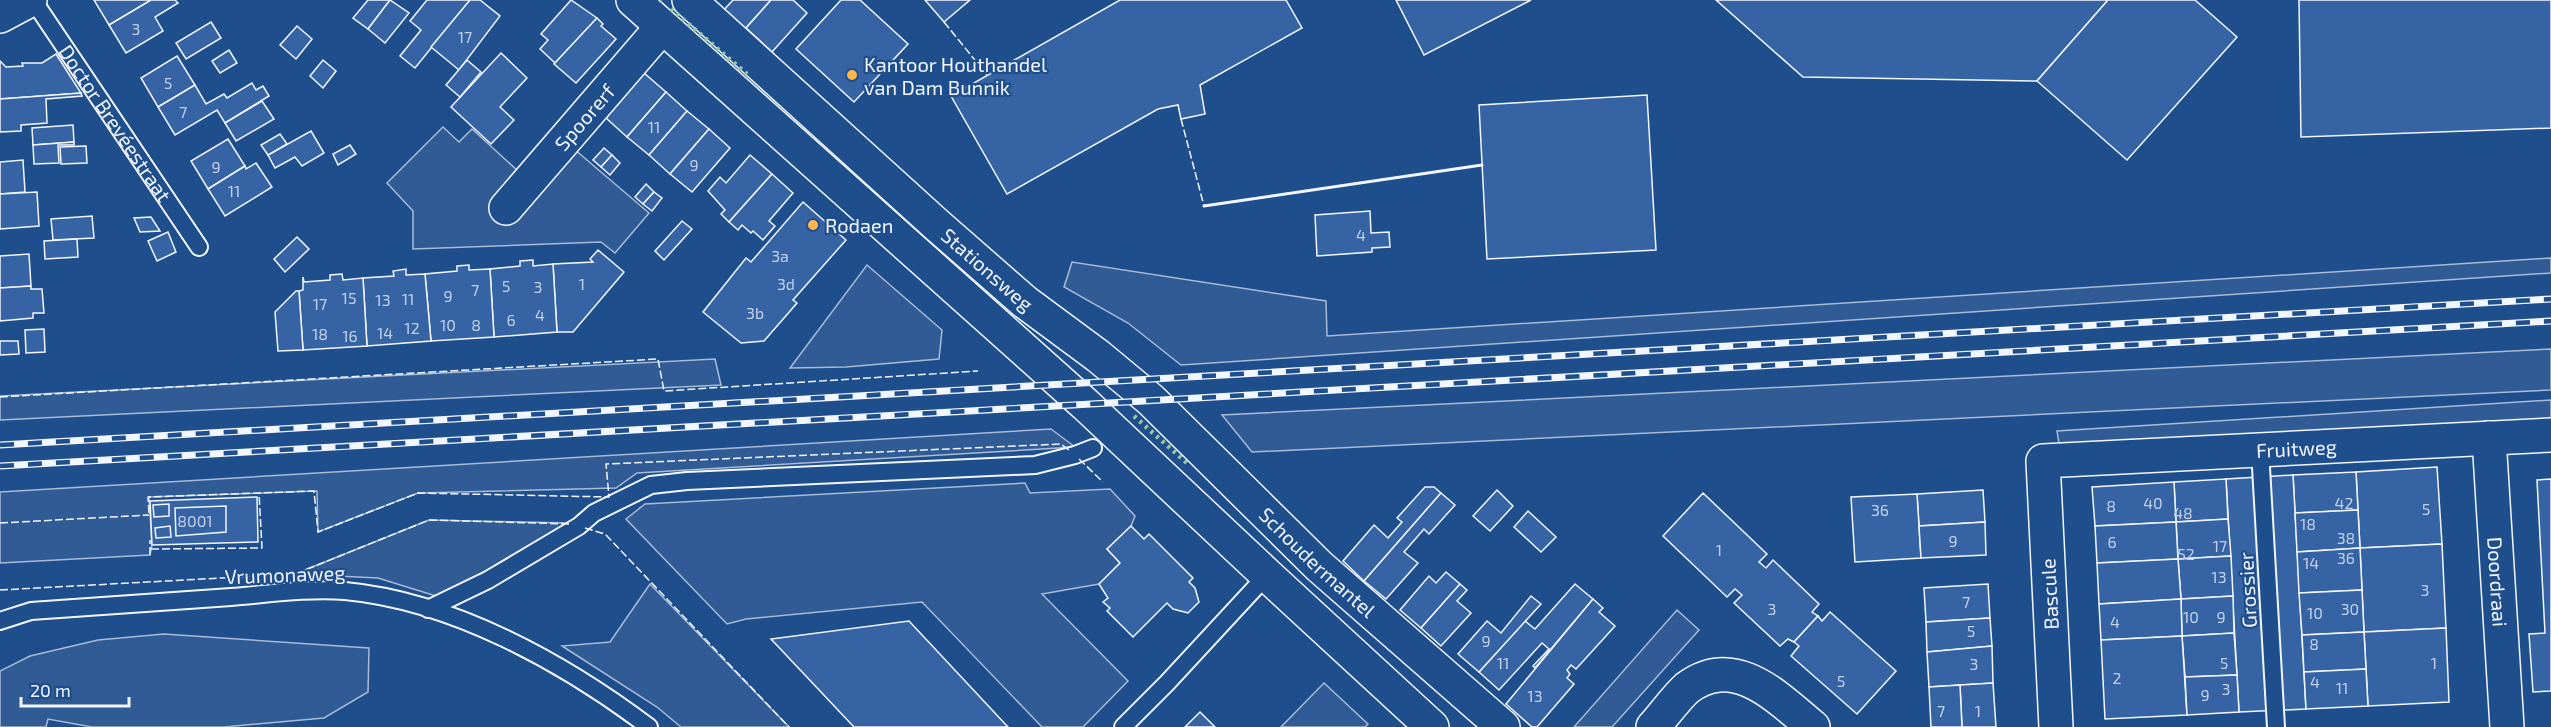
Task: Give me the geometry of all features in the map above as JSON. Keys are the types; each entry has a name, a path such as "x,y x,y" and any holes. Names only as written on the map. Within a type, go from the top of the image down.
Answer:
{"street":[{"name":"Doctor Brevéestraat","path":"0,16 32,0"},
{"name":"Stationsweg","path":"633,0 1075,394 1267,575"},
{"name":"Stationsweg","path":"689,0 906,198 1025,302 1098,356 1138,391"},
{"name":"Spoorerf","path":"506,208 662,27"},
{"path":"822,168 843,140"},
{"name":"Schoudermantel","path":"1138,391 1200,448 1319,566 1503,727"},
{"name":"Fruitweg","path":"2043,461 2551,435"},
{"name":"Doordraai","path":"2489,438 2507,727"},
{"name":"Bascule","path":"2043,461 2056,727"},
{"path":"1267,575 1432,727"},
{"path":"1653,727 1687,689 1706,678 1719,674 1750,679 1770,691 1813,727"}],"lane":[{"name":"Doctor Brevéestraat","path":"32,0 199,246"},
{"path":"428,609 488,580 579,526 594,513 651,485 687,481 1035,465 1093,448"},
{"name":"Grossier","path":"2260,450 2276,727"},
{"path":"1123,727 1267,575"},
{"name":"Vrumonaweg","path":"0,621 32,611 296,592 343,591 382,596 428,609 501,636 554,663 618,703 650,727"},
{"path":"0,613 32,611"}],"shaded area":[{"path":"443,127 459,142 472,129 518,171 553,131 649,213 615,253 601,242 413,249 413,211 387,183"},
{"path":"2551,258 2551,273 1181,365 1128,323 1064,287 1072,262 1326,301 1327,336"},
{"path":"867,265 942,330 939,359 846,367 790,368"},
{"path":"2551,349 2551,390 1252,452 1222,415"},
{"path":"715,359 721,385 0,420 0,396"},
{"path":"2551,400 2551,420 2060,450 2057,431"},
{"path":"1051,429 1075,447 637,473 616,488 418,493 318,532 317,491 149,497 152,545 150,555 0,563 0,492"},
{"path":"1025,483 1030,493 1110,489 1135,516 1131,526 1107,549 1120,563 1099,584 1042,594 1128,681 1083,727 1042,727 922,602 746,619 727,624 626,519 645,504"},
{"path":"429,520 571,523 439,597 378,578 295,574"},
{"path":"650,584 789,727 681,727 657,707 562,646 610,642"},
{"path":"1677,610 1699,630 1612,727 1574,727"},
{"path":"164,634 369,648 368,692 324,718 224,727 92,727 48,719 46,727 0,727 0,671 30,656 98,640"},
{"path":"1324,683 1368,724 1365,727 1281,727"}],"building":[{"path":"94,0 151,0 109,25"},
{"path":"151,0 175,0 178,3 155,17 163,31 126,53 109,25"},
{"path":"368,0 390,0 368,29 353,18"},
{"path":"390,0 409,13 385,43 368,29"},
{"path":"427,0 470,0 415,68 400,56 421,30 410,21"},
{"path":"470,0 480,0 500,16 459,70 431,47"},
{"path":"571,0 597,18 555,63 540,49 548,40 541,34"},
{"path":"733,0 771,0 743,31 722,12"},
{"path":"771,0 793,0 807,13 772,52 746,28"},
{"name":"Kantoor Houthandel van Dam Bunnik","path":"841,0 860,0 908,44 854,102 796,49"},
{"path":"925,0 970,0 944,22"},
{"path":"1120,0 1286,0 1302,28 1200,85 1205,114 1181,119 1178,105 1158,109 1007,194 951,96"},
{"path":"1396,0 1531,0 1424,55"},
{"path":"1716,0 2108,0 2037,81 1803,77"},
{"path":"2108,0 2195,0 2237,37 2127,160 2037,81"},
{"path":"2299,0 2551,0 2551,128 2301,137"},
{"path":"597,18 603,24 601,26 616,39 576,83 554,64"},
{"path":"211,22 221,38 186,59 176,43"},
{"path":"297,26 312,39 296,59 280,45"},
{"path":"229,50 237,63 220,73 212,61"},
{"path":"501,53 527,78 500,107 514,120 491,144 451,107"},
{"path":"56,54 81,93 0,99 0,61 6,67 23,66 22,63 42,63"},
{"path":"177,56 195,85 158,107 141,78"},
{"path":"323,60 336,71 323,88 310,76"},
{"path":"467,60 481,72 460,97 446,85"},
{"path":"644,73 666,92 627,137 606,118"},
{"path":"252,83 256,90 263,86 269,96 225,123 217,110 175,135 158,107 195,85 206,104 224,94 227,98"},
{"path":"666,92 687,111 649,155 627,137"},
{"path":"81,93 82,96 46,99 47,123 21,125 21,131 0,132 0,99"},
{"path":"1647,95 1656,250 1487,259 1479,105"},
{"path":"262,101 274,119 236,141 225,123"},
{"path":"687,111 709,129 670,174 649,155"},
{"path":"73,125 74,142 33,145 32,128"},
{"path":"709,129 730,148 692,192 670,174"},
{"path":"311,131 324,153 302,166 295,157 275,168 268,155"},
{"path":"280,134 287,144 268,155 261,145"},
{"path":"228,139 245,166 208,189 191,161"},
{"path":"74,142 74,145 58,145 59,163 34,164 33,145"},
{"path":"350,145 356,154 338,165 333,154"},
{"path":"86,146 87,163 61,164 60,147"},
{"path":"604,148 612,155 601,167 593,160"},
{"path":"612,155 620,163 610,175 601,167"},
{"path":"750,155 772,174 729,222 721,214 725,210 708,191 720,177 726,183"},
{"path":"23,160 25,192 0,194 0,162"},
{"path":"256,163 272,187 225,216 208,189 245,166 246,169"},
{"path":"772,174 793,193 769,221 775,226 763,240 742,225 738,230 729,222"},
{"path":"646,184 654,192 643,204 635,197"},
{"path":"37,192 39,226 0,229 0,194"},
{"path":"654,192 662,198 652,211 643,204"},
{"path":"803,202 846,240 793,300 797,303 764,341 741,343 703,312 746,258 751,262"},
{"path":"1370,211 1371,233 1389,232 1390,247 1372,248 1372,252 1317,256 1315,215"},
{"path":"92,216 94,238 53,240 51,219"},
{"path":"151,217 160,231 140,232 134,218"},
{"path":"682,221 692,229 664,260 655,251"},
{"path":"168,232 176,252 157,261 148,241"},
{"path":"297,237 309,249 285,272 274,259"},
{"path":"77,239 78,257 45,259 44,241"},
{"path":"598,250 624,272 573,332 557,332 553,264 593,262 590,259"},
{"path":"29,254 31,286 0,288 0,256"},
{"path":"533,260 533,266 553,264 557,332 494,337 490,269 520,266 520,261"},
{"path":"469,265 469,270 490,269 494,337 431,341 425,274 457,271 457,266"},
{"path":"406,269 406,275 425,274 431,341 367,346 363,278 394,276 393,271"},
{"path":"342,274 343,280 363,278 367,346 303,350 299,291 303,290 303,277 304,282 330,280 330,275"},
{"path":"31,286 31,289 42,289 44,313 33,313 33,318 0,321 0,288"},
{"path":"296,291 299,291 303,350 278,351 275,312"},
{"path":"44,329 45,352 26,353 25,330"},
{"path":"0,341 18,341 19,354 0,355"},
{"path":"2437,467 2442,544 2360,548 2356,472"},
{"path":"2356,472 2358,510 2295,513 2293,475"},
{"path":"2293,475 2306,709 2239,712 2226,479"},
{"path":"2226,479 2228,519 2176,522 2174,482"},
{"path":"2551,479 2551,691 2533,692 2529,634 2545,633 2537,480"},
{"path":"2174,482 2176,522 2095,526 2092,487"},
{"path":"1425,487 1434,487 1441,493 1364,581 1343,561 1374,525 1388,538 1402,522 1397,518"},
{"path":"1497,490 1513,506 1490,531 1473,516"},
{"path":"1983,490 1985,522 1919,526 1917,494"},
{"path":"1441,493 1455,505 1429,534 1424,529 1404,552 1418,563 1386,599 1364,581"},
{"path":"1703,493 1767,554 1759,562 1766,568 1773,560 1819,604 1812,612 1818,616 1794,642 1788,639 1780,646 1734,603 1742,595 1735,589 1727,597 1663,536"},
{"path":"1917,494 1921,558 1855,562 1851,497"},
{"path":"257,497 258,542 152,545 150,501"},
{"path":"169,504 169,516 154,517 153,505"},
{"path":"226,506 226,532 176,536 175,508"},
{"path":"2358,510 2360,548 2297,552 2295,513"},
{"path":"1528,511 1556,537 1541,552 1514,527"},
{"path":"2228,519 2231,556 2178,559 2176,522"},
{"path":"1985,522 1986,555 1921,558 1919,526"},
{"path":"2176,522 2178,559 2097,563 2095,526"},
{"path":"170,526 171,537 156,538 155,528"},
{"path":"1131,526 1144,539 1149,534 1193,578 1189,582 1195,588 1199,602 1188,613 1173,609 1167,603 1133,637 1107,611 1110,608 1103,602 1108,598 1099,584 1120,563 1107,549"},
{"path":"2442,544 2446,628 2364,632 2360,548"},
{"path":"2360,548 2362,590 2299,593 2297,552"},
{"path":"2231,556 2233,596 2181,599 2178,559"},
{"path":"2178,559 2181,599 2099,604 2097,563"},
{"path":"1446,572 1460,584 1421,628 1400,610 1429,576 1436,583"},
{"path":"1460,584 1467,590 1457,601 1471,613 1441,646 1421,628"},
{"path":"1575,584 1593,599 1535,668 1533,666 1549,649 1542,643 1499,690 1479,672 1525,621 1535,629"},
{"path":"1988,584 1990,618 1926,622 1924,588"},
{"path":"2362,590 2364,632 2302,635 2299,593"},
{"path":"1531,596 1541,604 1479,672 1458,654 1487,621 1501,633"},
{"path":"2233,596 2234,633 2182,636 2181,599"},
{"path":"1593,599 1603,608 1599,612 1615,626 1576,669 1571,665 1567,670 1570,674 1567,678 1574,684 1537,727 1532,727 1506,704"},
{"path":"2181,599 2182,636 2101,640 2099,604"},
{"path":"1830,612 1896,671 1857,714 1791,656 1799,646 1794,642 1818,616 1822,621"},
{"path":"1990,618 1992,646 1927,652 1926,622"},
{"path":"909,621 1008,727 854,727 771,639"},
{"path":"2446,628 2449,702 2368,706 2364,632"},
{"path":"2364,632 2366,669 2304,672 2302,635"},
{"path":"2234,633 2237,675 2185,677 2182,636"},
{"path":"2182,636 2187,715 2105,719 2101,640"},
{"path":"1992,646 1993,683 1929,687 1927,652"},
{"path":"2366,669 2368,706 2306,709 2304,672"},
{"path":"2237,675 2239,712 2187,715 2185,677"},
{"path":"1993,683 1996,727 1962,727 1960,685"},
{"path":"1960,685 1962,727 1931,727 1929,687"},
{"path":"1200,712 1215,727 1185,727"}],"railway":[{"path":"0,445 2551,299"},
{"path":"0,466 2551,321"}],"hedge":[{"path":"671,9 747,74"},
{"path":"1134,416 1189,465"}],"fence":[{"path":"944,22 987,75"},
{"path":"1181,119 1204,206"},
{"path":"0,397 658,359 664,391 978,371"},
{"path":"149,513 148,497 314,491 318,532 418,493 609,497 606,464 1061,444 1070,451"},
{"path":"1079,459 1103,482"},
{"path":"151,549 262,548 259,493"},
{"path":"0,523 149,515"},
{"path":"0,590 295,574 429,520 571,524"},
{"path":"585,528 605,534 789,727"},
{"path":"150,540 150,555"}],"wall":[{"path":"1204,206 1482,165"}],"place":[{"name":"Kantoor Houthandel van Dam Bunnik","path":"852,75"},
{"name":"Rodaen","path":"813,225"}]}
